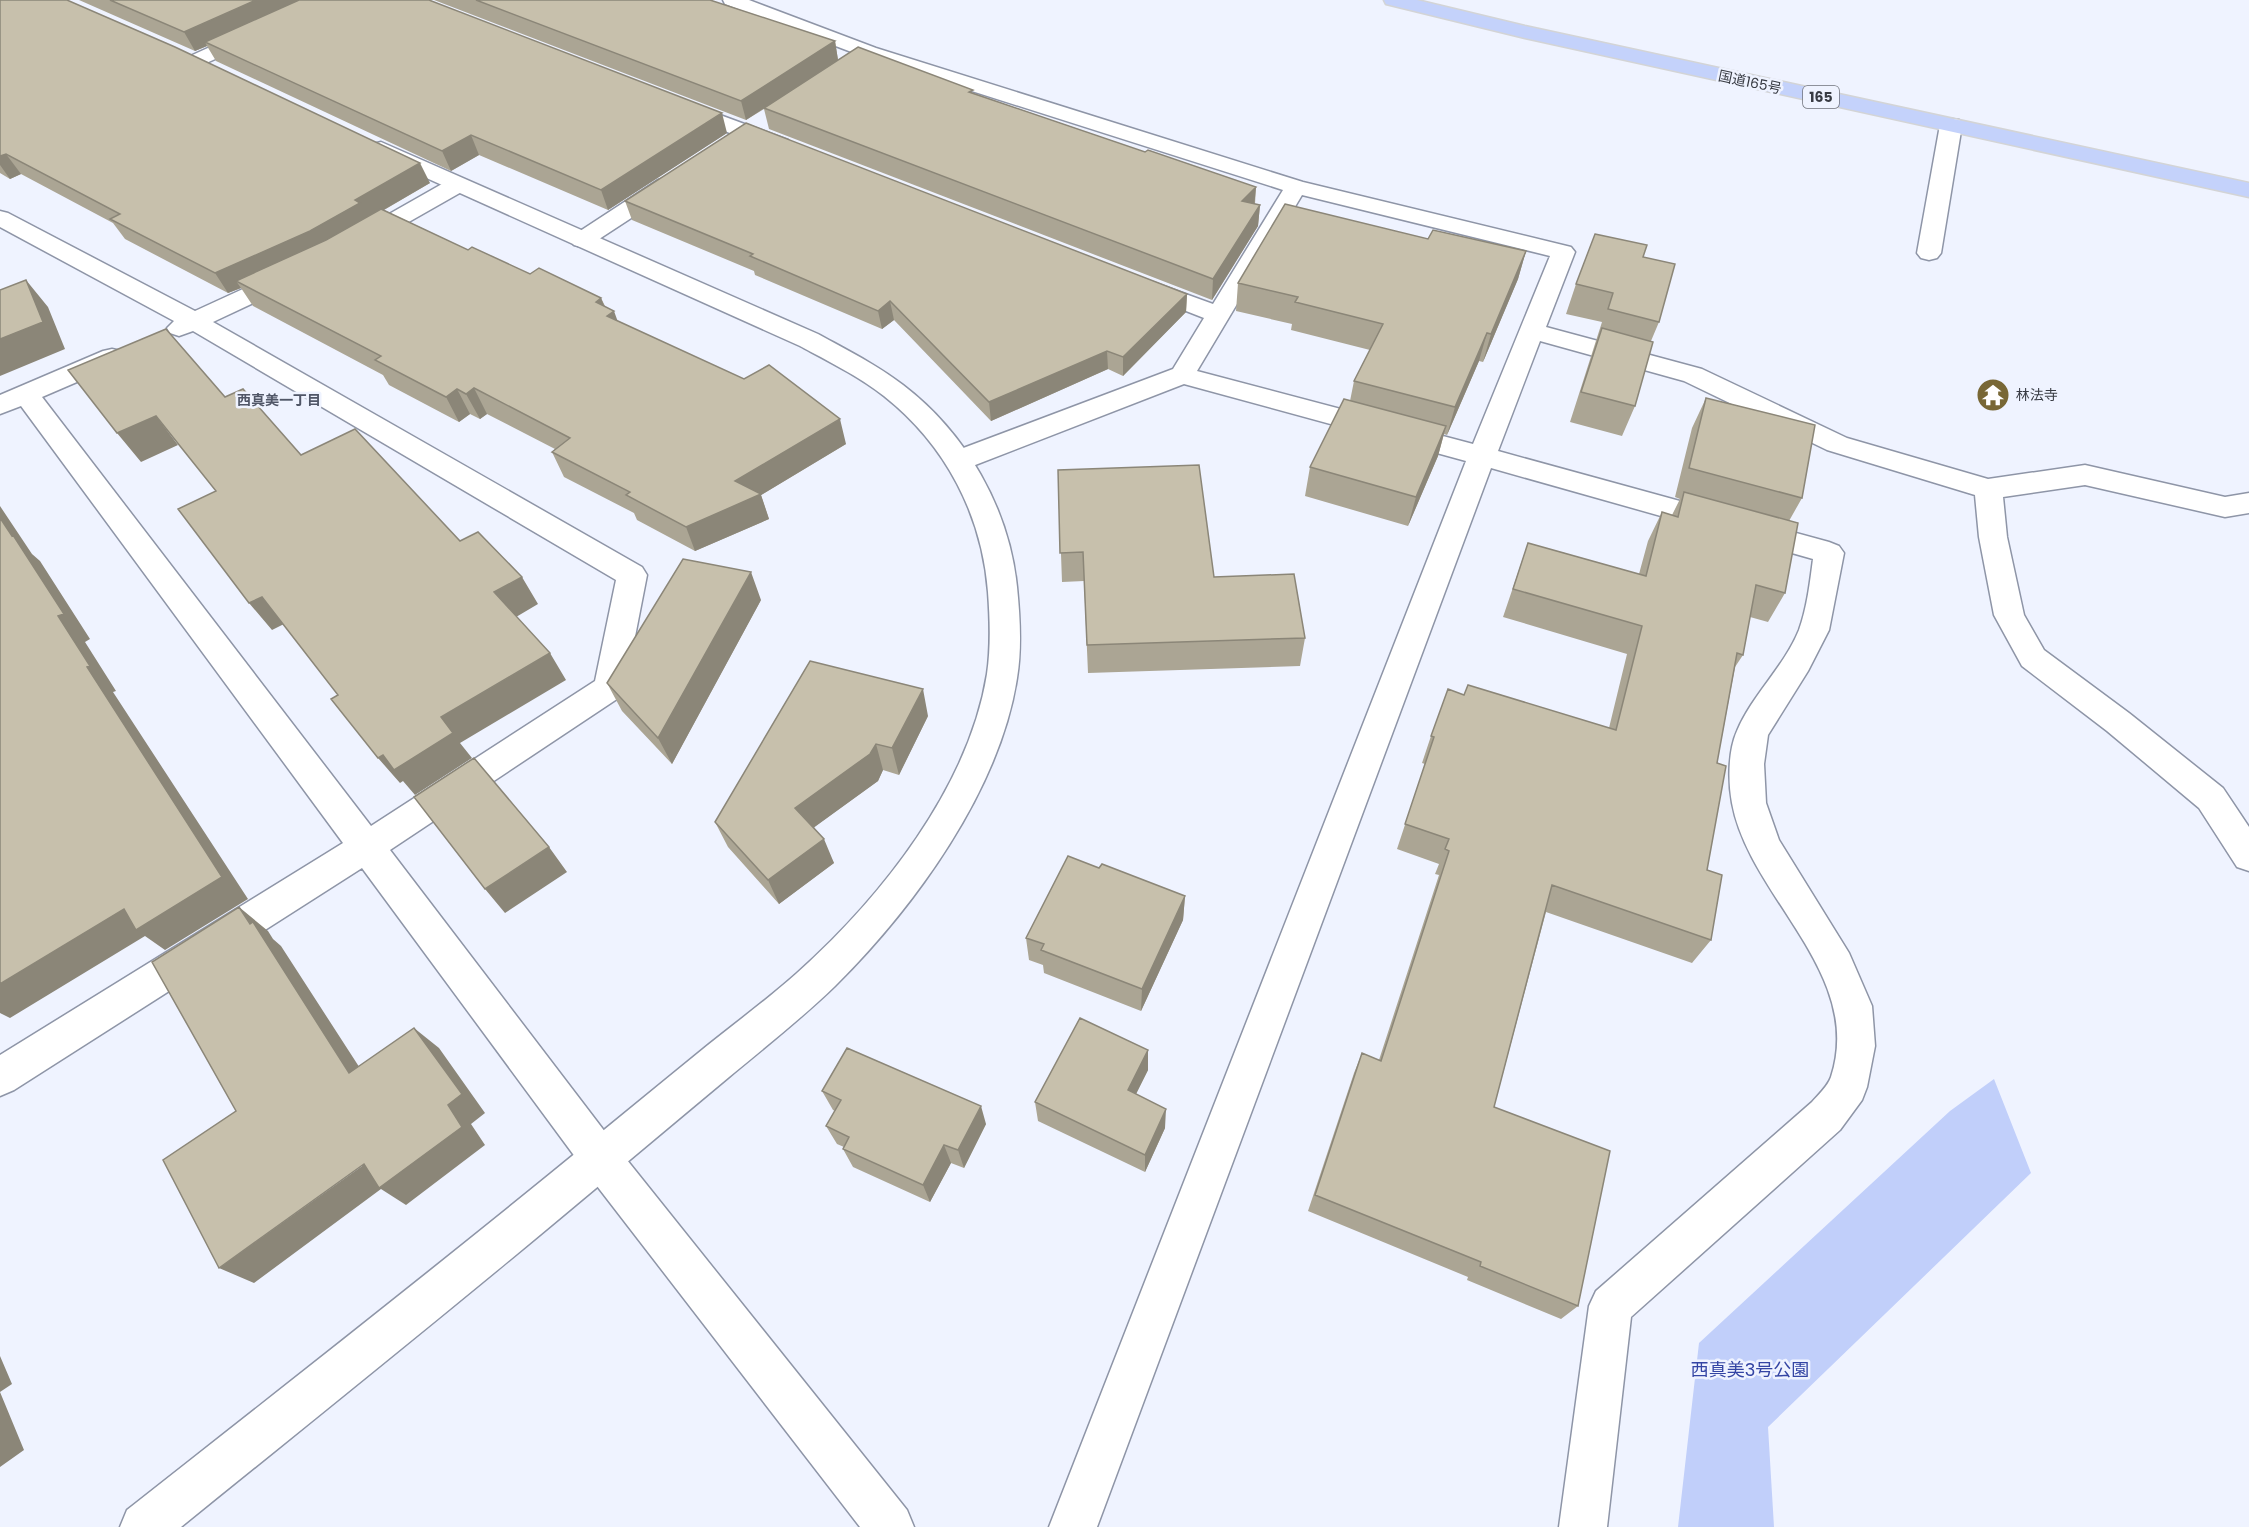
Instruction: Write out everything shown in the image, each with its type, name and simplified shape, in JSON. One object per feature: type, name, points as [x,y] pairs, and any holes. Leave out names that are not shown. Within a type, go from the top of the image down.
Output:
[{"type":"highway","name":"国道165号","points":[[1393,0],[1525,32],[2249,190]]},
{"type":"street","points":[[195,62],[330,0]]},
{"type":"street","points":[[732,0],[860,58],[1296,187],[1563,252],[1482,456],[1072,1527]]},
{"type":"street","points":[[164,47],[227,76]]},
{"type":"street","points":[[660,98],[802,153]]},
{"type":"street","points":[[727,145],[765,120]]},
{"type":"street","points":[[1929,253],[1950,126]]},
{"type":"street","points":[[144,1527],[601,1159],[823,973],[886,905],[932,842],[965,785],[1000,686],[1005,634],[1004,586],[999,549],[980,499],[960,460],[930,425],[897,393],[856,366],[809,340],[457,185],[352,136]]},
{"type":"street","points":[[582,240],[679,176]]},
{"type":"street","points":[[340,252],[457,185]]},
{"type":"street","points":[[1182,375],[1296,187]]},
{"type":"street","points":[[0,218],[194,321],[632,575],[609,688],[365,848],[0,1077]]},
{"type":"street","points":[[310,267],[194,321],[13,399],[365,848],[601,1159],[890,1527]]},
{"type":"street","points":[[1121,277],[1218,314]]},
{"type":"street","points":[[1532,330],[1693,375],[1837,444],[1988,489],[2085,475],[2225,507],[2249,503]]},
{"type":"street","points":[[960,460],[1182,375],[1829,553],[1814,630],[1797,662],[1752,733],[1747,764],[1749,803],[1764,845],[1836,964],[1852,1006],[1856,1046],[1848,1087],[1826,1116],[1611,1306],[1583,1527]]},
{"type":"street","points":[[1988,489],[1992,537],[2009,615],[2033,658],[2118,722],[2211,798],[2249,856]]},
{"type":"green space","name":"西真美3号公園","points":[[1994,1079],[2031,1173],[1768,1427],[1774,1527],[1678,1527],[1699,1343],[1950,1111]]},
{"type":"building","points":[[0,0],[67,0],[175,47],[420,163],[355,200],[360,203],[310,231],[215,273],[110,219],[120,214],[6,154],[0,156]]},
{"type":"building","points":[[110,0],[256,0],[184,32]]},
{"type":"building","points":[[299,0],[429,0],[722,113],[601,190],[471,135],[442,151],[205,42]]},
{"type":"building","points":[[476,0],[710,0],[835,41],[741,101]]},
{"type":"building","points":[[858,47],[973,90],[969,92],[1256,187],[1242,201],[1260,205],[1213,279],[764,108]]},
{"type":"building","points":[[746,123],[1187,294],[1123,357],[1107,351],[989,402],[890,301],[878,311],[750,256],[753,254],[625,201]]},
{"type":"building","points":[[1285,204],[1428,239],[1433,230],[1526,251],[1491,334],[1487,333],[1455,407],[1354,381],[1383,324],[1295,302],[1298,297],[1238,283]]},
{"type":"building","points":[[381,209],[468,250],[472,247],[530,274],[539,268],[601,298],[596,302],[614,311],[607,316],[744,379],[769,365],[840,419],[735,481],[761,494],[686,527],[626,495],[630,492],[552,452],[570,438],[474,388],[466,394],[457,389],[446,397],[375,360],[381,356],[236,281],[326,240]]},
{"type":"building","points":[[1595,234],[1647,245],[1643,257],[1675,264],[1659,322],[1608,309],[1613,293],[1576,284]]},
{"type":"building","points":[[26,280],[43,322],[0,339],[0,290]]},
{"type":"building","points":[[1602,328],[1653,342],[1635,406],[1581,392]]},
{"type":"building","points":[[166,329],[225,397],[243,389],[301,455],[355,429],[460,541],[478,532],[522,577],[494,592],[550,653],[441,717],[453,733],[394,770],[383,755],[378,758],[331,699],[338,695],[262,597],[249,603],[178,509],[216,491],[156,416],[117,433],[68,370]]},
{"type":"building","points":[[1706,398],[1815,425],[1802,498],[1689,468]]},
{"type":"building","points":[[1344,399],[1446,426],[1416,497],[1310,467]]},
{"type":"building","points":[[1199,465],[1214,577],[1294,574],[1305,638],[1087,645],[1083,552],[1060,553],[1058,470]]},
{"type":"building","points":[[1684,492],[1798,523],[1785,593],[1756,585],[1743,655],[1737,653],[1717,763],[1726,766],[1707,870],[1722,875],[1711,940],[1552,885],[1494,1107],[1610,1151],[1578,1306],[1480,1266],[1481,1262],[1315,1195],[1362,1053],[1381,1061],[1449,851],[1445,849],[1449,839],[1405,824],[1434,737],[1431,736],[1448,689],[1464,695],[1468,685],[1616,730],[1642,626],[1513,589],[1528,543],[1646,576],[1662,512],[1678,517]]},
{"type":"building","points":[[0,518],[64,614],[58,616],[90,666],[87,667],[222,877],[136,930],[124,909],[0,984]]},
{"type":"building","points":[[683,559],[751,572],[658,738],[607,683]]},
{"type":"building","points":[[810,661],[923,689],[892,748],[876,744],[870,754],[795,808],[824,839],[768,880],[715,822]]},
{"type":"building","points":[[474,758],[549,847],[485,889],[414,797]]},
{"type":"building","points":[[1068,856],[1099,868],[1102,864],[1185,896],[1142,989],[1041,950],[1044,944],[1026,938]]},
{"type":"building","points":[[239,907],[250,924],[253,922],[349,1073],[414,1028],[462,1094],[448,1105],[462,1127],[379,1188],[364,1164],[219,1268],[163,1160],[236,1111],[152,962]]},
{"type":"building","points":[[1080,1018],[1148,1050],[1128,1090],[1166,1109],[1145,1155],[1035,1102]]},
{"type":"building","points":[[847,1048],[981,1106],[958,1150],[944,1145],[923,1185],[843,1149],[849,1137],[826,1126],[841,1100],[822,1091]]},
{"type":"place","name":"林法寺","points":[[1993,395]]},
{"type":"district","name":"西真美一丁目","points":[[279,400]]}]
